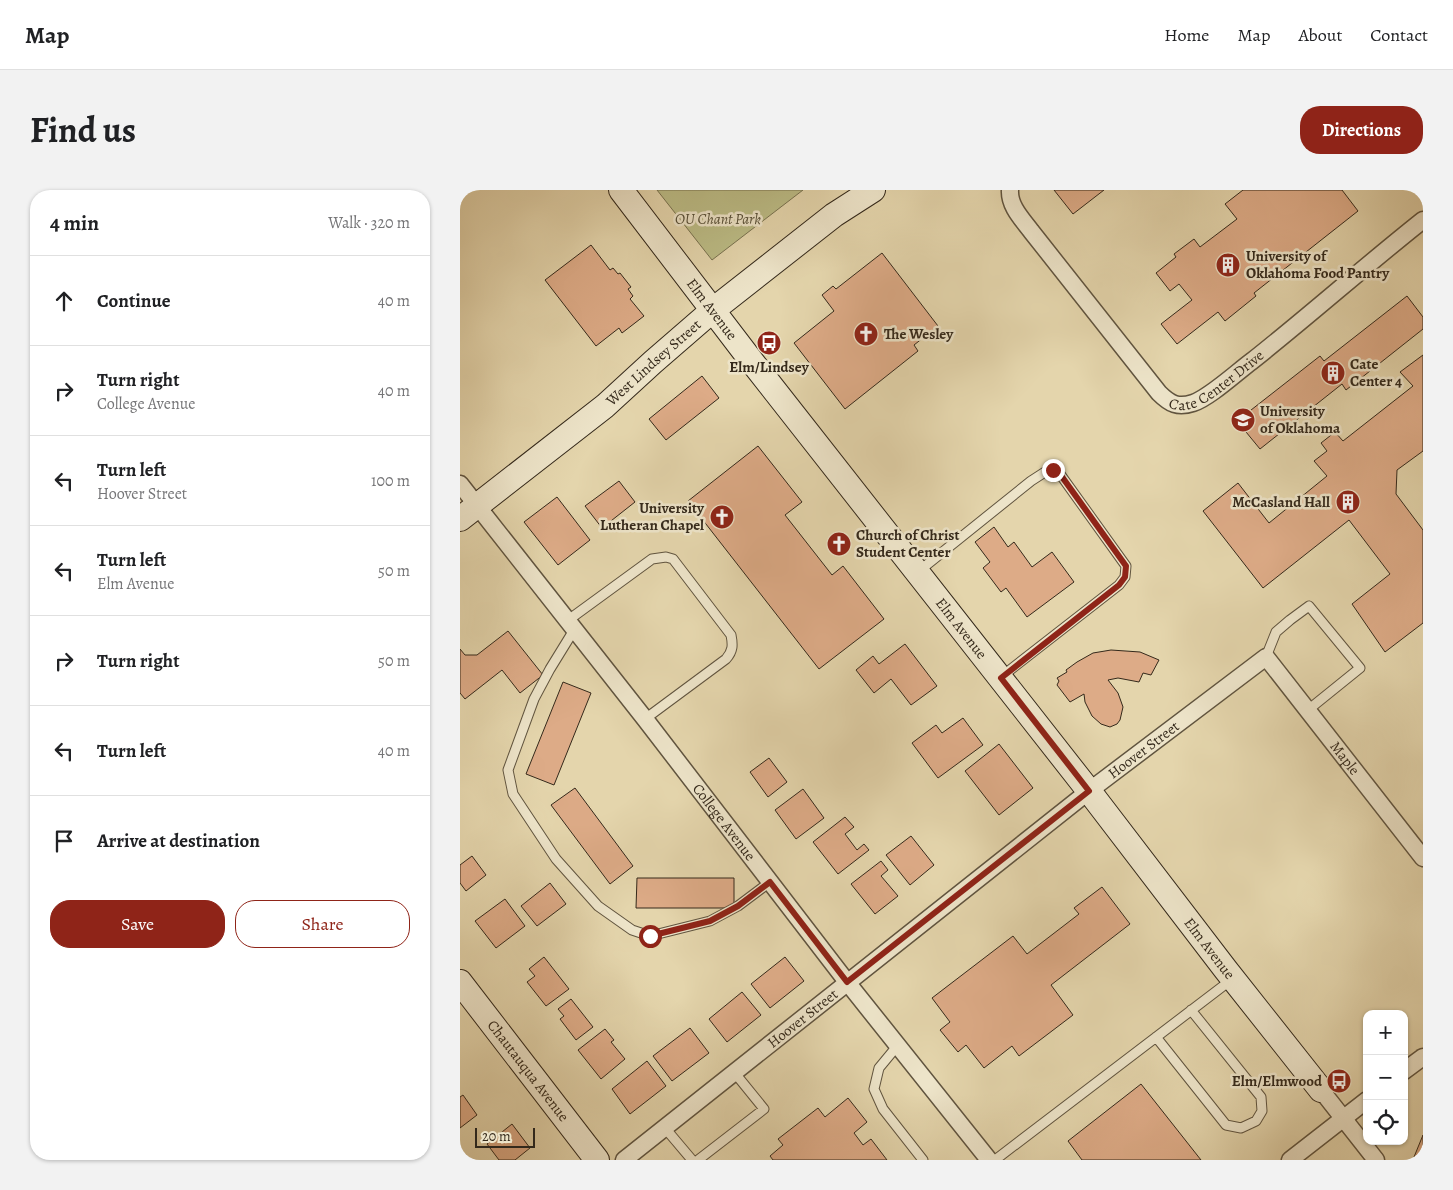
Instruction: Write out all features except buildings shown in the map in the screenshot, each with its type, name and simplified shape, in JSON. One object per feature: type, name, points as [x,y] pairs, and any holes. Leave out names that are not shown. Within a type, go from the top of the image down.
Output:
[{"type":"street","name":"Elm Avenue","points":[[621,190],[1376,1160]]},
{"type":"street","name":"West Lindsey Street","points":[[468,512],[605,406],[713,310],[834,215],[873,190]]},
{"type":"street","name":"Cate Center Drive","points":[[1010,190],[1012,202],[1031,232],[1159,393],[1168,402],[1184,405],[1196,402],[1216,389],[1304,320],[1423,220]]},
{"type":"street","name":"College Avenue","points":[[460,484],[468,512],[571,626],[645,719],[847,982],[989,1160]]},
{"type":"street","name":"Maple","points":[[1266,657],[1423,858]]},
{"type":"street","name":"Hoover Street","points":[[624,1160],[1089,791],[1266,657]]},
{"type":"street","name":"Chautauqua Avenue","points":[[460,982],[597,1160]]},
{"type":"street","points":[[1408,1068],[1423,1057]]},
{"type":"street","points":[[1290,1160],[1363,1103]]},
{"type":"lane","points":[[918,572],[1031,481],[1048,470],[1053,470],[1060,474],[1126,566],[1125,577],[1119,585],[1001,678]]},
{"type":"lane","points":[[645,719],[726,659],[731,653],[733,644],[731,635],[673,559],[666,556],[652,559],[571,626],[534,699],[508,770],[513,794],[556,859],[598,906],[632,930],[650,936],[710,921],[738,906],[770,882]]},
{"type":"lane","points":[[1266,657],[1276,632],[1309,606],[1360,668],[1308,710]]},
{"type":"lane","points":[[995,1160],[1233,978]]},
{"type":"lane","points":[[1156,1037],[1226,1125],[1241,1128],[1256,1121],[1262,1111],[1261,1097],[1191,1010]]},
{"type":"lane","points":[[898,1045],[879,1068],[874,1089],[883,1109],[923,1160]]},
{"type":"lane","points":[[698,1160],[764,1109],[734,1072]]},
{"type":"lane","points":[[665,1128],[692,1160]]},
{"type":"green space","name":"OU Chant Park","points":[[657,190],[803,190],[712,260]]},
{"type":"place","name":"University of Oklahoma Food Pantry","points":[[1228,265]]},
{"type":"place","name":"The Wesley","points":[[866,334]]},
{"type":"place","name":"Elm/Lindsey","points":[[769,343]]},
{"type":"place","name":"Cate Center 4","points":[[1333,373]]},
{"type":"place","name":"University of Oklahoma","points":[[1243,420]]},
{"type":"place","name":"McCasland Hall","points":[[1348,502]]},
{"type":"place","name":"University Lutheran Chapel","points":[[722,517]]},
{"type":"place","name":"Church of Christ Student Center","points":[[839,544]]},
{"type":"place","name":"Elm/Elmwood","points":[[1339,1081]]},
{"type":"route","points":[[650,936],[710,921],[738,906],[770,882],[847,982],[1089,791],[1001,678],[1119,585],[1125,577],[1126,566],[1060,474],[1053,470]]}]
